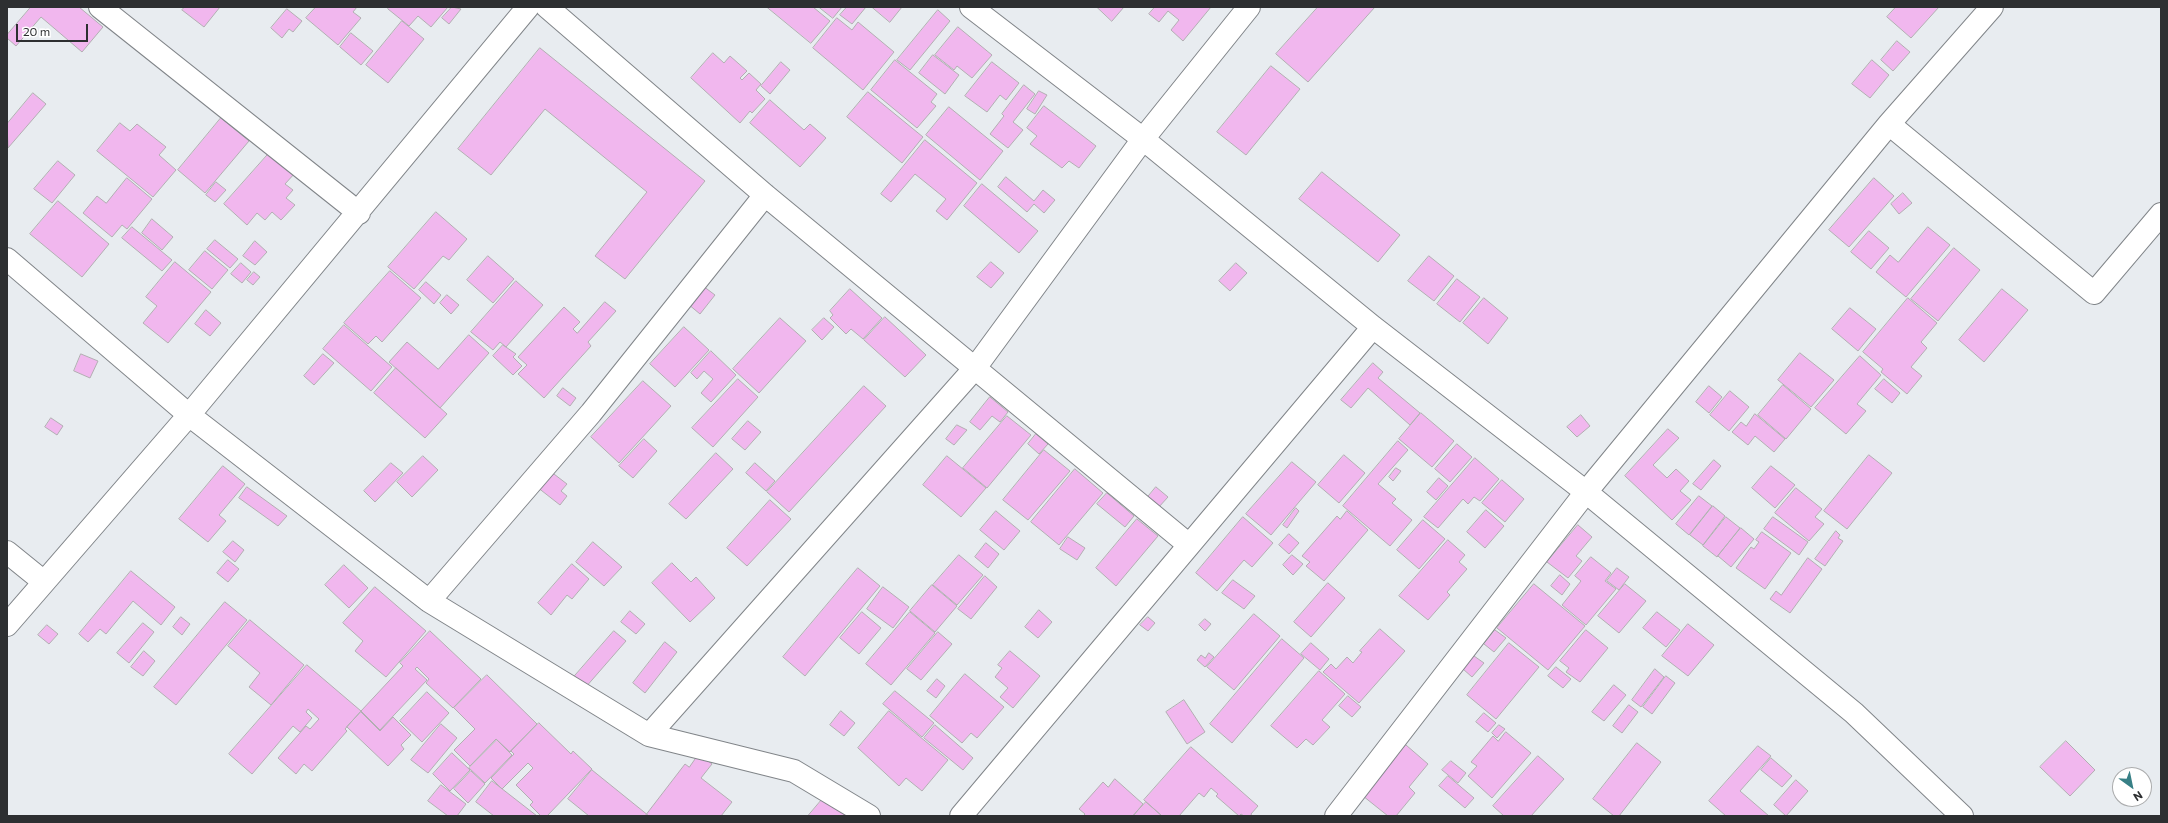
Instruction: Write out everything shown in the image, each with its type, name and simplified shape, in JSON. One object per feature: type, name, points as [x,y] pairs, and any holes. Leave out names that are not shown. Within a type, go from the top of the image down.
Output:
[{"type":"street","points":[[100,7],[359,214]]},
{"type":"street","points":[[7,625],[189,415],[359,214],[528,7]]},
{"type":"street","points":[[547,7],[765,195],[1189,544]]},
{"type":"street","points":[[971,7],[1142,140],[1373,327],[1586,492],[1854,713],[1962,816]]},
{"type":"street","points":[[650,734],[975,368],[1142,140],[1249,7]]},
{"type":"street","points":[[1336,816],[1586,492],[1889,124],[1992,7]]},
{"type":"street","points":[[1889,124],[2094,293],[2161,214]]},
{"type":"street","points":[[429,601],[591,413],[765,195]]},
{"type":"street","points":[[7,259],[189,415],[429,601],[650,734],[794,771],[869,816]]},
{"type":"street","points":[[961,816],[1373,327]]},
{"type":"street","points":[[7,552],[44,582]]},
{"type":"building","points":[[31,7],[79,7],[103,27],[82,52],[41,17],[16,46],[7,38],[7,35]]},
{"type":"building","points":[[185,7],[220,7],[204,27],[182,10]]},
{"type":"building","points":[[316,7],[357,7],[353,12],[361,18],[338,45],[306,18]]},
{"type":"building","points":[[389,7],[448,7],[431,27],[418,16],[409,26],[388,9]]},
{"type":"building","points":[[452,7],[461,9],[449,24],[442,18]]},
{"type":"building","points":[[767,7],[813,7],[830,21],[811,43]]},
{"type":"building","points":[[819,7],[842,7],[833,18]]},
{"type":"building","points":[[847,7],[866,7],[852,24],[840,15]]},
{"type":"building","points":[[872,7],[902,7],[890,22]]},
{"type":"building","points":[[1097,7],[1124,7],[1112,21]]},
{"type":"building","points":[[1155,7],[1211,7],[1183,41],[1171,30],[1179,20],[1168,11],[1159,22],[1149,14]]},
{"type":"building","points":[[1318,7],[1375,7],[1308,82],[1276,54]]},
{"type":"building","points":[[1896,7],[1939,7],[1911,38],[1887,17]]},
{"type":"building","points":[[287,9],[302,21],[293,32],[289,29],[282,38],[271,28]]},
{"type":"building","points":[[938,10],[950,21],[910,70],[897,60]]},
{"type":"building","points":[[837,18],[852,30],[858,22],[894,52],[863,90],[813,48]]},
{"type":"building","points":[[402,21],[424,39],[388,83],[366,65]]},
{"type":"building","points":[[958,27],[992,55],[972,78],[957,66],[954,70],[935,55]]},
{"type":"building","points":[[351,33],[373,51],[361,65],[340,47]]},
{"type":"building","points":[[1897,41],[1910,52],[1893,71],[1881,60]]},
{"type":"building","points":[[540,48],[705,181],[625,279],[595,256],[647,192],[545,109],[491,175],[458,149]]},
{"type":"building","points":[[713,53],[724,63],[730,56],[747,71],[740,78],[742,80],[749,73],[761,84],[756,90],[765,99],[752,113],[750,111],[740,123],[691,78]]},
{"type":"building","points":[[933,55],[959,75],[945,94],[919,73]]},
{"type":"building","points":[[895,60],[937,94],[931,102],[936,106],[917,128],[871,90]]},
{"type":"building","points":[[1872,60],[1889,75],[1870,98],[1852,84]]},
{"type":"building","points":[[781,62],[790,70],[770,94],[761,86]]},
{"type":"building","points":[[992,62],[1019,83],[1006,100],[1000,95],[987,112],[965,96]]},
{"type":"building","points":[[1271,66],[1300,89],[1246,155],[1217,132]]},
{"type":"building","points":[[1024,85],[1035,94],[1013,122],[1023,130],[1008,148],[990,134],[1004,116],[1002,114]]},
{"type":"building","points":[[1039,91],[1047,95],[1035,114],[1027,109]]},
{"type":"building","points":[[868,92],[923,137],[902,163],[847,117]]},
{"type":"building","points":[[33,93],[46,104],[8,148],[7,124]]},
{"type":"building","points":[[770,100],[804,130],[810,124],[826,138],[800,167],[750,123]]},
{"type":"building","points":[[1044,106],[1096,146],[1079,168],[1069,161],[1062,168],[1030,144],[1037,136],[1027,128]]},
{"type":"building","points":[[949,107],[1003,151],[980,180],[926,135]]},
{"type":"building","points":[[221,118],[249,141],[205,193],[178,170]]},
{"type":"building","points":[[120,123],[130,131],[137,124],[166,147],[159,155],[176,170],[153,197],[97,151]]},
{"type":"building","points":[[925,140],[977,183],[947,220],[936,211],[946,199],[915,174],[891,202],[881,194]]},
{"type":"building","points":[[271,151],[295,173],[285,184],[293,190],[286,198],[295,205],[281,220],[272,212],[265,220],[257,213],[247,225],[224,204]]},
{"type":"building","points":[[58,161],[75,175],[52,203],[34,189]]},
{"type":"building","points":[[1322,172],[1400,235],[1378,262],[1299,199]]},
{"type":"building","points":[[1006,177],[1034,201],[1043,190],[1055,200],[1044,213],[1034,204],[1027,212],[998,187]]},
{"type":"building","points":[[127,178],[152,199],[127,229],[122,225],[112,237],[83,213],[97,196],[106,203]]},
{"type":"building","points":[[1874,178],[1894,196],[1849,247],[1829,230]]},
{"type":"building","points":[[216,182],[226,190],[215,202],[206,195]]},
{"type":"building","points":[[982,184],[1038,231],[1019,253],[964,206]]},
{"type":"building","points":[[1903,193],[1912,203],[1899,214],[1891,204]]},
{"type":"building","points":[[58,201],[109,244],[82,277],[30,234]]},
{"type":"building","points":[[436,212],[467,239],[449,260],[443,256],[414,289],[388,267]]},
{"type":"building","points":[[152,219],[173,237],[162,250],[142,233]]},
{"type":"building","points":[[132,227],[172,260],[162,271],[122,238]]},
{"type":"building","points":[[1928,227],[1950,245],[1906,297],[1876,272],[1890,255],[1898,262]]},
{"type":"building","points":[[1869,231],[1889,248],[1871,269],[1851,252]]},
{"type":"building","points":[[215,240],[238,259],[230,268],[207,249]]},
{"type":"building","points":[[255,241],[267,252],[255,265],[243,256]]},
{"type":"building","points":[[1954,248],[1980,270],[1938,321],[1911,299]]},
{"type":"building","points":[[205,251],[228,270],[212,289],[189,270]]},
{"type":"building","points":[[488,256],[514,279],[493,303],[467,280]]},
{"type":"building","points":[[1429,256],[1454,276],[1434,301],[1408,281]]},
{"type":"building","points":[[175,262],[211,292],[168,343],[143,323],[157,306],[146,297]]},
{"type":"building","points":[[991,262],[1004,273],[991,288],[977,277]]},
{"type":"building","points":[[241,263],[251,272],[242,283],[231,274]]},
{"type":"building","points":[[1236,263],[1247,273],[1230,291],[1219,281]]},
{"type":"building","points":[[390,271],[421,298],[382,342],[376,336],[368,344],[344,323]]},
{"type":"building","points":[[254,272],[260,277],[253,285],[247,280]]},
{"type":"building","points":[[1457,279],[1480,297],[1460,322],[1437,304]]},
{"type":"building","points":[[516,281],[543,305],[506,347],[500,342],[493,350],[471,332]]},
{"type":"building","points":[[426,282],[441,295],[434,304],[419,290]]},
{"type":"building","points":[[703,286],[715,295],[700,314],[688,304]]},
{"type":"building","points":[[850,289],[882,318],[863,339],[851,329],[846,334],[830,318],[833,315],[830,311]]},
{"type":"building","points":[[2002,289],[2028,310],[1984,362],[1959,340]]},
{"type":"building","points":[[447,295],[459,305],[451,314],[440,303]]},
{"type":"building","points":[[1484,298],[1508,318],[1488,344],[1463,323]]},
{"type":"building","points":[[1908,298],[1937,323],[1921,342],[1927,348],[1911,367],[1922,376],[1907,394],[1881,372],[1883,369],[1863,352]]},
{"type":"building","points":[[605,302],[616,311],[588,342],[591,346],[544,398],[518,374],[527,365],[518,357],[564,307],[580,322],[573,329],[577,333]]},
{"type":"building","points":[[1850,308],[1876,329],[1858,351],[1832,329]]},
{"type":"building","points":[[206,310],[221,323],[210,336],[195,324]]},
{"type":"building","points":[[885,317],[926,355],[905,377],[864,340]]},
{"type":"building","points":[[780,318],[806,341],[759,393],[733,369]]},
{"type":"building","points":[[824,318],[834,327],[822,340],[812,330]]},
{"type":"building","points":[[344,325],[392,367],[371,391],[323,349]]},
{"type":"building","points":[[684,327],[709,350],[675,387],[650,364]]},
{"type":"building","points":[[469,335],[489,353],[440,408],[389,362],[407,342],[438,369]]},
{"type":"building","points":[[503,345],[516,354],[513,357],[522,366],[513,375],[493,356]]},
{"type":"building","points":[[711,351],[736,375],[711,402],[701,393],[713,379],[704,371],[697,379],[691,373]]},
{"type":"building","points":[[1800,353],[1834,380],[1811,407],[1778,380]]},
{"type":"building","points":[[81,354],[98,361],[90,378],[74,371]]},
{"type":"building","points":[[323,354],[334,363],[314,385],[304,376]]},
{"type":"building","points":[[1860,356],[1881,375],[1857,404],[1866,411],[1846,434],[1815,408]]},
{"type":"building","points":[[1373,363],[1383,372],[1378,378],[1420,413],[1410,425],[1368,388],[1351,408],[1341,400]]},
{"type":"building","points":[[396,368],[447,414],[425,438],[374,393]]},
{"type":"building","points":[[738,379],[758,397],[713,447],[692,428]]},
{"type":"building","points":[[1884,379],[1900,393],[1892,403],[1875,389]]},
{"type":"building","points":[[643,381],[671,406],[619,463],[591,437]]},
{"type":"building","points":[[1783,385],[1811,409],[1786,439],[1758,415]]},
{"type":"building","points":[[864,386],[886,406],[789,512],[767,492]]},
{"type":"building","points":[[1709,386],[1722,397],[1709,413],[1696,402]]},
{"type":"building","points":[[563,388],[576,398],[570,406],[557,396]]},
{"type":"building","points":[[1730,391],[1749,407],[1729,431],[1710,415]]},
{"type":"building","points":[[990,397],[1008,412],[1000,422],[992,416],[980,430],[970,422]]},
{"type":"building","points":[[1421,413],[1454,441],[1432,467],[1399,439]]},
{"type":"building","points":[[1755,414],[1785,439],[1774,452],[1755,436],[1748,445],[1732,432],[1741,422],[1746,426]]},
{"type":"building","points":[[1581,415],[1590,426],[1577,437],[1567,427]]},
{"type":"building","points":[[1007,416],[1031,435],[987,488],[963,468]]},
{"type":"building","points":[[51,418],[63,426],[57,435],[45,427]]},
{"type":"building","points":[[748,421],[761,432],[745,450],[732,439]]},
{"type":"building","points":[[957,425],[967,430],[954,445],[946,439]]},
{"type":"building","points":[[1668,429],[1679,438],[1653,465],[1667,478],[1676,469],[1689,481],[1680,491],[1691,500],[1672,520],[1625,476]]},
{"type":"building","points":[[1036,434],[1048,444],[1039,454],[1028,444]]},
{"type":"building","points":[[644,439],[657,451],[633,478],[619,466]]},
{"type":"building","points":[[1398,441],[1408,450],[1378,484],[1396,499],[1392,503],[1412,520],[1390,546],[1343,506]]},
{"type":"building","points":[[1457,444],[1472,457],[1450,482],[1435,469]]},
{"type":"building","points":[[1044,450],[1070,471],[1028,520],[1003,500]]},
{"type":"building","points":[[716,453],[733,469],[686,519],[669,504]]},
{"type":"building","points":[[1344,455],[1365,473],[1339,503],[1318,485]]},
{"type":"building","points":[[1869,455],[1892,473],[1847,529],[1824,511]]},
{"type":"building","points":[[423,456],[438,470],[412,497],[397,482]]},
{"type":"building","points":[[947,456],[986,488],[961,517],[923,485]]},
{"type":"building","points":[[1475,458],[1499,479],[1480,501],[1474,497],[1468,504],[1463,499],[1438,528],[1424,517]]},
{"type":"building","points":[[1714,460],[1721,466],[1701,490],[1693,484]]},
{"type":"building","points":[[1292,462],[1316,482],[1271,535],[1246,514]]},
{"type":"building","points":[[391,463],[403,473],[375,502],[364,491]]},
{"type":"building","points":[[755,463],[775,481],[766,491],[746,473]]},
{"type":"building","points":[[223,466],[245,484],[219,515],[226,521],[208,542],[179,519]]},
{"type":"building","points":[[1771,466],[1795,485],[1775,508],[1752,488]]},
{"type":"building","points":[[1396,468],[1401,471],[1393,481],[1389,477]]},
{"type":"building","points":[[1075,469],[1103,493],[1059,545],[1031,522]]},
{"type":"building","points":[[550,471],[567,484],[561,491],[567,496],[560,505],[537,487]]},
{"type":"building","points":[[1439,478],[1448,486],[1436,500],[1427,492]]},
{"type":"building","points":[[1502,480],[1524,499],[1505,522],[1482,503]]},
{"type":"building","points":[[247,487],[287,516],[278,526],[239,498]]},
{"type":"building","points":[[1156,487],[1168,497],[1158,508],[1147,498]]},
{"type":"building","points":[[1796,488],[1822,509],[1815,517],[1824,524],[1809,541],[1775,513]]},
{"type":"building","points":[[1107,493],[1134,516],[1125,527],[1097,504]]},
{"type":"building","points":[[1699,496],[1712,506],[1689,535],[1676,524]]},
{"type":"building","points":[[770,500],[791,519],[747,566],[727,548]]},
{"type":"building","points":[[1713,506],[1725,516],[1703,545],[1690,535]]},
{"type":"building","points":[[1296,508],[1299,511],[1287,528],[1283,525]]},
{"type":"building","points":[[1486,510],[1504,526],[1485,548],[1467,532]]},
{"type":"building","points":[[996,511],[1020,531],[1004,550],[980,530]]},
{"type":"building","points":[[1347,511],[1368,530],[1324,581],[1306,566],[1310,562],[1302,556],[1337,516],[1340,519]]},
{"type":"building","points":[[1243,517],[1273,543],[1252,567],[1244,560],[1217,591],[1196,573]]},
{"type":"building","points":[[1726,517],[1740,528],[1717,557],[1703,546]]},
{"type":"building","points":[[1773,517],[1808,542],[1799,555],[1764,529]]},
{"type":"building","points":[[1137,519],[1158,536],[1116,586],[1096,568]]},
{"type":"building","points":[[1423,520],[1445,539],[1419,569],[1397,550]]},
{"type":"building","points":[[1578,525],[1592,537],[1576,556],[1582,561],[1568,578],[1547,562]]},
{"type":"building","points":[[1741,528],[1754,539],[1731,567],[1718,556]]},
{"type":"building","points":[[1836,531],[1840,535],[1838,538],[1843,541],[1825,566],[1815,559]]},
{"type":"building","points":[[1762,532],[1791,553],[1765,589],[1736,568],[1751,547],[1754,549],[1759,542],[1756,540]]},
{"type":"building","points":[[1289,534],[1299,543],[1289,554],[1279,545]]},
{"type":"building","points":[[1068,537],[1085,548],[1077,560],[1060,549]]},
{"type":"building","points":[[1448,540],[1465,555],[1459,562],[1467,569],[1447,592],[1450,595],[1428,620],[1399,596]]},
{"type":"building","points":[[233,541],[244,550],[235,562],[223,552]]},
{"type":"building","points":[[593,542],[622,567],[604,586],[576,562]]},
{"type":"building","points":[[986,543],[999,554],[988,568],[975,557]]},
{"type":"building","points":[[959,555],[983,575],[957,605],[933,585]]},
{"type":"building","points":[[1292,555],[1303,564],[1293,575],[1283,565]]},
{"type":"building","points":[[1591,557],[1611,573],[1605,581],[1616,589],[1586,625],[1562,605],[1581,581],[1575,576]]},
{"type":"building","points":[[1808,558],[1822,569],[1790,613],[1770,599],[1776,591],[1781,595]]},
{"type":"building","points":[[228,560],[239,569],[228,582],[217,573]]},
{"type":"building","points":[[672,563],[691,582],[696,577],[715,598],[690,622],[652,583]]},
{"type":"building","points":[[572,564],[589,579],[572,599],[567,595],[551,615],[538,603]]},
{"type":"building","points":[[344,565],[368,588],[349,608],[325,585]]},
{"type":"building","points":[[858,568],[880,586],[805,676],[783,657]]},
{"type":"building","points":[[1617,568],[1629,577],[1619,590],[1607,581]]},
{"type":"building","points":[[131,571],[175,607],[161,625],[133,601],[106,634],[100,629],[88,642],[79,634]]},
{"type":"building","points":[[1560,575],[1570,584],[1562,595],[1551,586]]},
{"type":"building","points":[[985,576],[997,587],[971,619],[958,609]]},
{"type":"building","points":[[1233,580],[1255,596],[1244,609],[1222,593]]},
{"type":"building","points":[[1328,583],[1345,598],[1311,637],[1294,622]]},
{"type":"building","points":[[1534,584],[1585,626],[1548,670],[1497,628]]},
{"type":"building","points":[[1625,584],[1646,601],[1619,633],[1598,616]]},
{"type":"building","points":[[932,585],[957,606],[935,632],[910,611]]},
{"type":"building","points":[[375,587],[426,631],[386,677],[355,651],[363,641],[343,623]]},
{"type":"building","points":[[883,587],[909,607],[893,628],[867,609]]},
{"type":"building","points":[[225,602],[247,620],[176,705],[154,687]]},
{"type":"building","points":[[1039,610],[1052,622],[1038,638],[1025,627]]},
{"type":"building","points":[[630,611],[645,624],[636,634],[621,622]]},
{"type":"building","points":[[862,612],[881,628],[859,654],[840,638]]},
{"type":"building","points":[[910,612],[935,633],[891,685],[866,664]]},
{"type":"building","points":[[1657,612],[1680,630],[1666,647],[1643,628]]},
{"type":"building","points":[[1254,614],[1280,636],[1234,690],[1207,667]]},
{"type":"building","points":[[181,617],[190,624],[182,635],[173,627]]},
{"type":"building","points":[[1148,617],[1155,623],[1148,631],[1140,625]]},
{"type":"building","points":[[1205,619],[1211,624],[1205,631],[1199,625]]},
{"type":"building","points":[[250,620],[304,665],[271,705],[249,687],[260,673],[228,646]]},
{"type":"building","points":[[143,623],[154,632],[129,663],[117,653]]},
{"type":"building","points":[[1688,624],[1714,645],[1688,676],[1662,656]]},
{"type":"building","points":[[47,625],[58,634],[49,644],[38,635]]},
{"type":"building","points":[[1380,629],[1405,651],[1359,703],[1323,672],[1331,664],[1336,669],[1347,657],[1353,663],[1362,652],[1360,651]]},
{"type":"building","points":[[1495,630],[1506,638],[1494,652],[1484,644]]},
{"type":"building","points":[[1586,630],[1608,648],[1580,682],[1566,672],[1569,668],[1560,661]]},
{"type":"building","points":[[430,631],[481,679],[453,708],[426,683],[429,679],[417,667],[415,669],[427,680],[380,730],[361,711],[403,666],[400,663]]},
{"type":"building","points":[[614,631],[626,641],[585,688],[573,678]]},
{"type":"building","points":[[938,632],[952,644],[921,680],[907,669]]},
{"type":"building","points":[[1282,639],[1304,658],[1232,743],[1210,724]]},
{"type":"building","points":[[665,642],[677,652],[645,693],[633,683]]},
{"type":"building","points":[[1311,643],[1329,659],[1320,670],[1301,654]]},
{"type":"building","points":[[1509,643],[1539,667],[1496,719],[1467,695]]},
{"type":"building","points":[[144,651],[155,661],[143,676],[131,667]]},
{"type":"building","points":[[1010,651],[1040,676],[1013,708],[1000,697],[1008,688],[995,677],[1002,668],[998,665]]},
{"type":"building","points":[[1209,653],[1214,657],[1205,667],[1197,660],[1201,655],[1205,658]]},
{"type":"building","points":[[1474,656],[1484,663],[1472,677],[1463,669]]},
{"type":"building","points":[[307,665],[361,711],[345,729],[347,731],[312,771],[304,764],[296,774],[278,758],[306,726],[310,729],[319,719],[308,709],[306,712],[312,718],[300,732],[293,726],[252,774],[229,754]]},
{"type":"building","points":[[1556,667],[1571,679],[1563,688],[1548,676]]},
{"type":"building","points":[[1655,669],[1664,677],[1641,707],[1632,700]]},
{"type":"building","points":[[1319,671],[1345,694],[1322,720],[1330,727],[1313,745],[1306,739],[1297,748],[1271,726]]},
{"type":"building","points":[[965,674],[1004,707],[977,738],[971,733],[962,743],[930,716]]},
{"type":"building","points":[[487,675],[537,724],[510,752],[496,739],[470,766],[454,750],[475,729],[454,708]]},
{"type":"building","points":[[1666,676],[1675,683],[1652,714],[1643,707]]},
{"type":"building","points":[[937,679],[945,686],[936,698],[927,691]]},
{"type":"building","points":[[1614,685],[1626,695],[1604,721],[1592,712]]},
{"type":"building","points":[[895,691],[934,723],[922,737],[883,704]]},
{"type":"building","points":[[427,692],[449,713],[422,742],[400,721]]},
{"type":"building","points":[[1348,696],[1361,707],[1352,717],[1339,706]]},
{"type":"building","points":[[1184,700],[1205,732],[1187,744],[1166,712]]},
{"type":"building","points":[[1629,705],[1638,712],[1622,733],[1613,726]]},
{"type":"building","points":[[841,711],[855,723],[844,736],[830,725]]},
{"type":"building","points":[[889,711],[948,760],[922,791],[906,778],[899,786],[858,748]]},
{"type":"building","points":[[361,712],[380,731],[393,717],[411,735],[401,745],[404,749],[388,766],[347,727]]},
{"type":"building","points":[[1484,713],[1496,723],[1488,732],[1476,722]]},
{"type":"building","points":[[539,723],[571,754],[573,751],[592,769],[547,816],[541,816],[530,805],[533,802],[516,785],[533,768],[528,763],[502,789],[491,778],[514,754],[511,751]]},
{"type":"building","points":[[441,724],[457,738],[428,773],[411,760]]},
{"type":"building","points":[[935,725],[973,758],[963,770],[924,738]]},
{"type":"building","points":[[1499,725],[1505,729],[1497,738],[1492,733]]},
{"type":"building","points":[[1506,732],[1531,753],[1492,798],[1468,776],[1477,766],[1471,762],[1493,736],[1498,741]]},
{"type":"building","points":[[497,740],[512,755],[485,783],[469,768]]},
{"type":"building","points":[[2066,741],[2095,770],[2070,796],[2040,767]]},
{"type":"building","points":[[1637,743],[1661,762],[1619,816],[1614,816],[1593,799]]},
{"type":"building","points":[[1406,745],[1428,764],[1409,787],[1415,793],[1396,816],[1388,816],[1363,796]]},
{"type":"building","points":[[1758,746],[1771,756],[1740,791],[1769,816],[1726,816],[1709,801]]},
{"type":"building","points":[[1191,747],[1258,806],[1251,814],[1252,816],[1244,816],[1241,814],[1239,816],[1216,796],[1218,794],[1211,788],[1204,797],[1199,793],[1179,816],[1162,816],[1144,800]]},
{"type":"building","points":[[452,753],[470,770],[450,791],[433,774]]},
{"type":"building","points":[[699,754],[712,764],[701,778],[732,802],[721,816],[645,816],[685,764],[689,767]]},
{"type":"building","points":[[1538,756],[1564,779],[1531,816],[1504,816],[1493,806]]},
{"type":"building","points":[[1771,758],[1792,776],[1782,787],[1761,770]]},
{"type":"building","points":[[1451,761],[1466,773],[1458,783],[1442,770]]},
{"type":"building","points":[[592,770],[649,816],[589,816],[568,799]]},
{"type":"building","points":[[471,771],[485,784],[468,803],[454,789]]},
{"type":"building","points":[[1448,776],[1474,798],[1465,808],[1439,786]]},
{"type":"building","points":[[1115,779],[1143,804],[1133,816],[1083,816],[1085,814],[1079,809],[1103,782],[1108,787]]},
{"type":"building","points":[[1796,780],[1808,791],[1786,816],[1774,805]]},
{"type":"building","points":[[492,781],[537,816],[494,816],[476,802]]},
{"type":"building","points":[[441,785],[466,804],[457,816],[448,816],[428,801]]},
{"type":"building","points":[[825,796],[848,816],[808,816]]},
{"type":"building","points":[[1146,802],[1162,816],[1133,816]]}]
